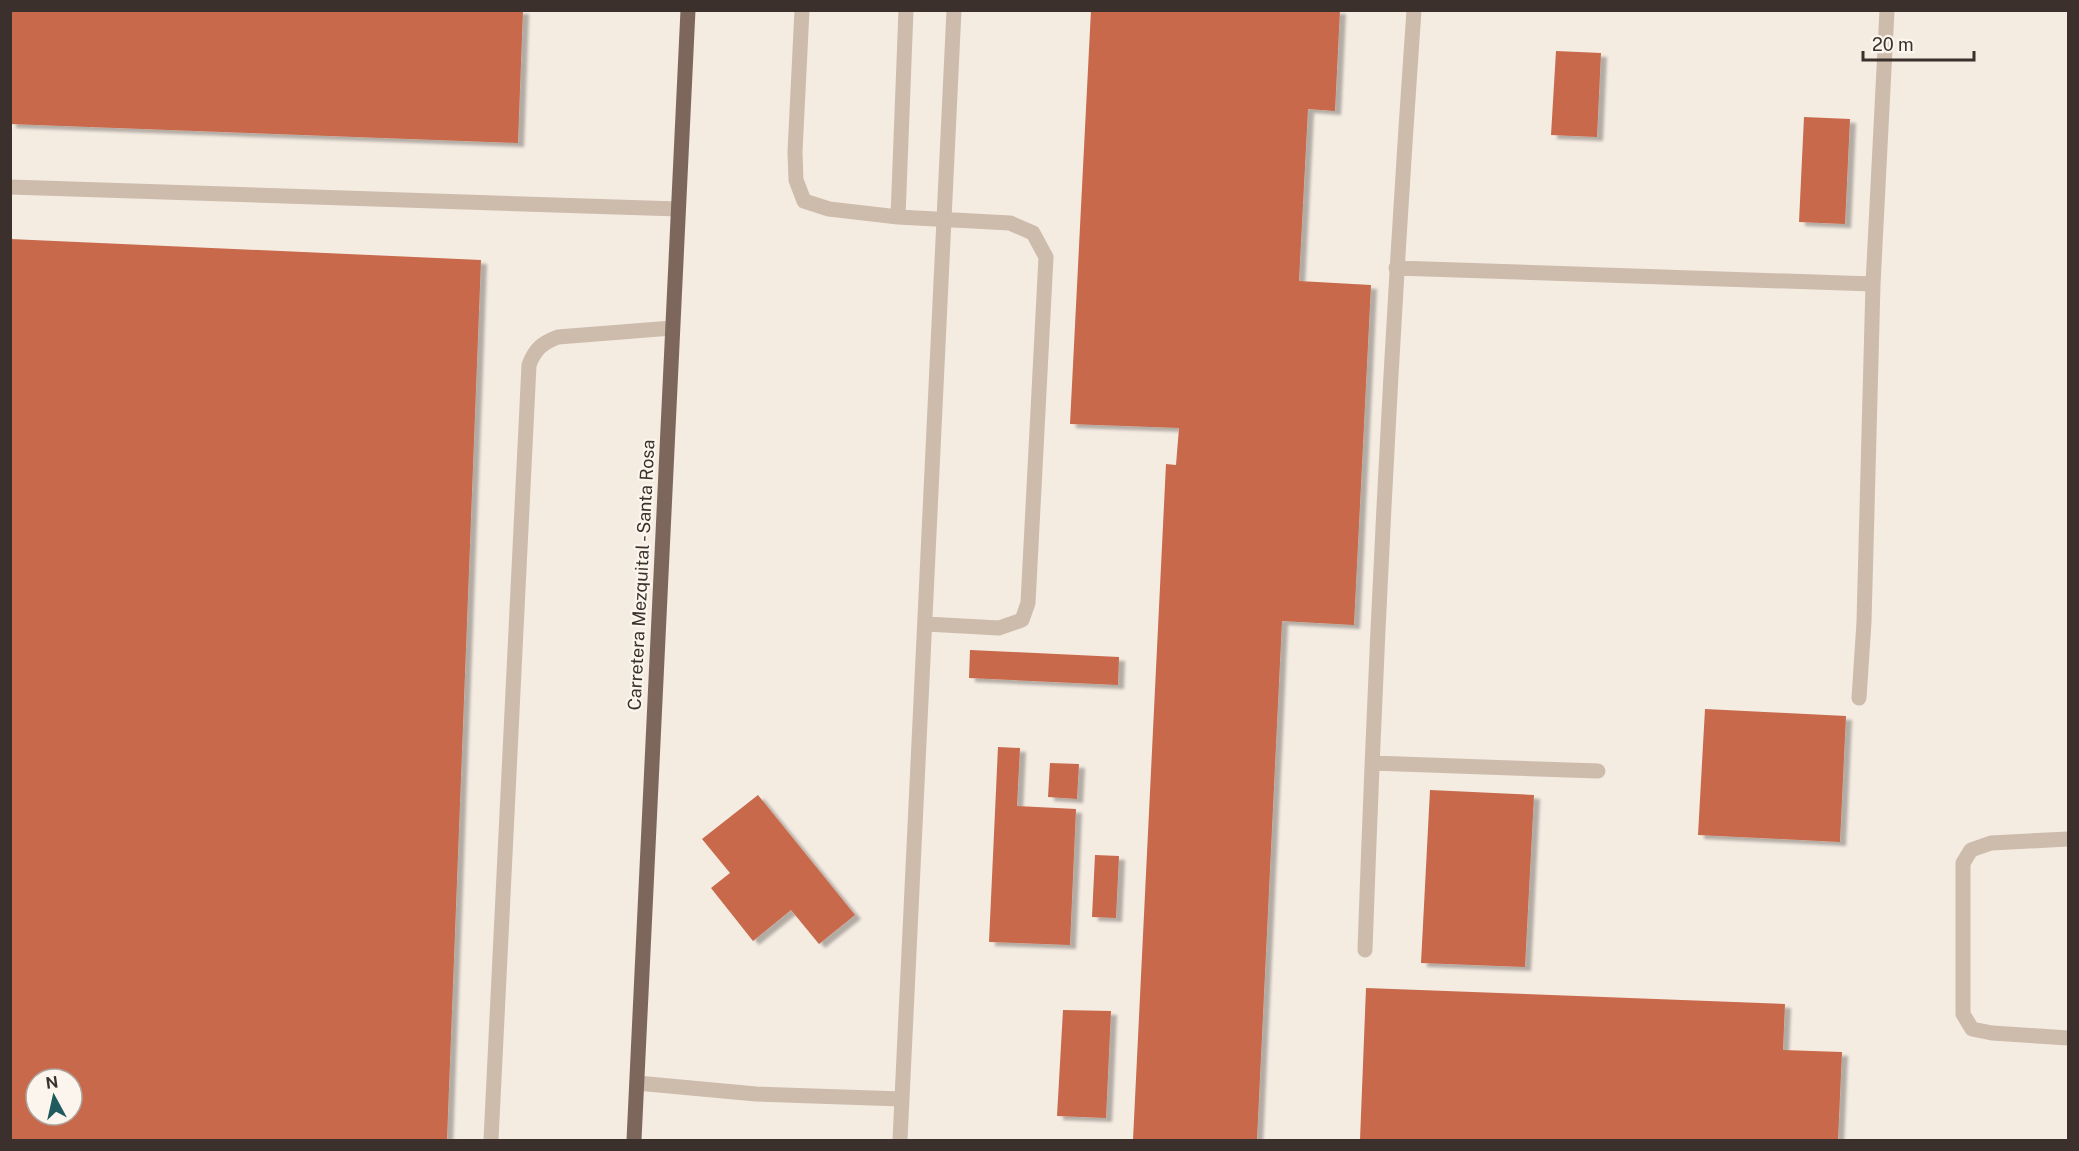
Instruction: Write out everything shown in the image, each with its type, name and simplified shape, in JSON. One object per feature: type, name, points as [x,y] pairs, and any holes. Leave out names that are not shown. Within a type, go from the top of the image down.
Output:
[{"type":"main road","name":"Carretera Mezquital - Santa Rosa","points":[[634,1140],[688,10]]},
{"type":"lane","points":[[802,10],[795,152],[796,180],[804,201],[829,209],[898,217],[1010,223],[1034,233],[1046,257],[1028,603],[1022,620],[999,628],[926,624]]},
{"type":"lane","points":[[898,217],[906,10]]},
{"type":"lane","points":[[900,1140],[954,10]]},
{"type":"lane","points":[[1365,950],[1396,268],[1414,10]]},
{"type":"lane","points":[[1859,698],[1864,622],[1873,284],[1887,10]]},
{"type":"lane","points":[[10,187],[678,208]]},
{"type":"lane","points":[[1396,268],[1873,284]]},
{"type":"lane","points":[[491,1140],[529,365],[534,352],[544,342],[558,337],[672,328]]},
{"type":"lane","points":[[1372,763],[1598,771]]},
{"type":"lane","points":[[2068,839],[1991,843],[1971,850],[1963,863],[1963,1014],[1972,1029],[1992,1033],[2068,1038]]},
{"type":"lane","points":[[637,1083],[756,1094],[902,1099]]},
{"type":"building","points":[[10,10],[523,10],[518,143],[10,124]]},
{"type":"building","points":[[1091,10],[1340,10],[1335,111],[1308,109],[1299,281],[1371,285],[1354,625],[1282,621],[1257,1140],[1133,1140],[1166,464],[1176,465],[1179,428],[1070,424]]},
{"type":"building","points":[[1556,51],[1601,53],[1597,137],[1551,135]]},
{"type":"building","points":[[1804,117],[1850,119],[1845,224],[1799,222]]},
{"type":"building","points":[[10,239],[481,260],[447,1140],[10,1140]]},
{"type":"building","points":[[970,650],[1119,657],[1118,685],[969,678]]},
{"type":"building","points":[[1705,709],[1846,716],[1840,842],[1698,835]]},
{"type":"building","points":[[998,747],[1020,748],[1017,806],[1076,809],[1070,945],[989,942]]},
{"type":"building","points":[[1050,763],[1079,764],[1077,799],[1048,797]]},
{"type":"building","points":[[1430,790],[1534,795],[1525,967],[1421,963]]},
{"type":"building","points":[[758,795],[855,915],[819,944],[791,910],[753,941],[711,888],[730,873],[702,839]]},
{"type":"building","points":[[1095,855],[1119,856],[1116,918],[1092,917]]},
{"type":"building","points":[[1366,988],[1785,1004],[1783,1050],[1842,1052],[1838,1140],[1360,1140]]},
{"type":"building","points":[[1063,1010],[1111,1011],[1106,1118],[1057,1116]]}]
